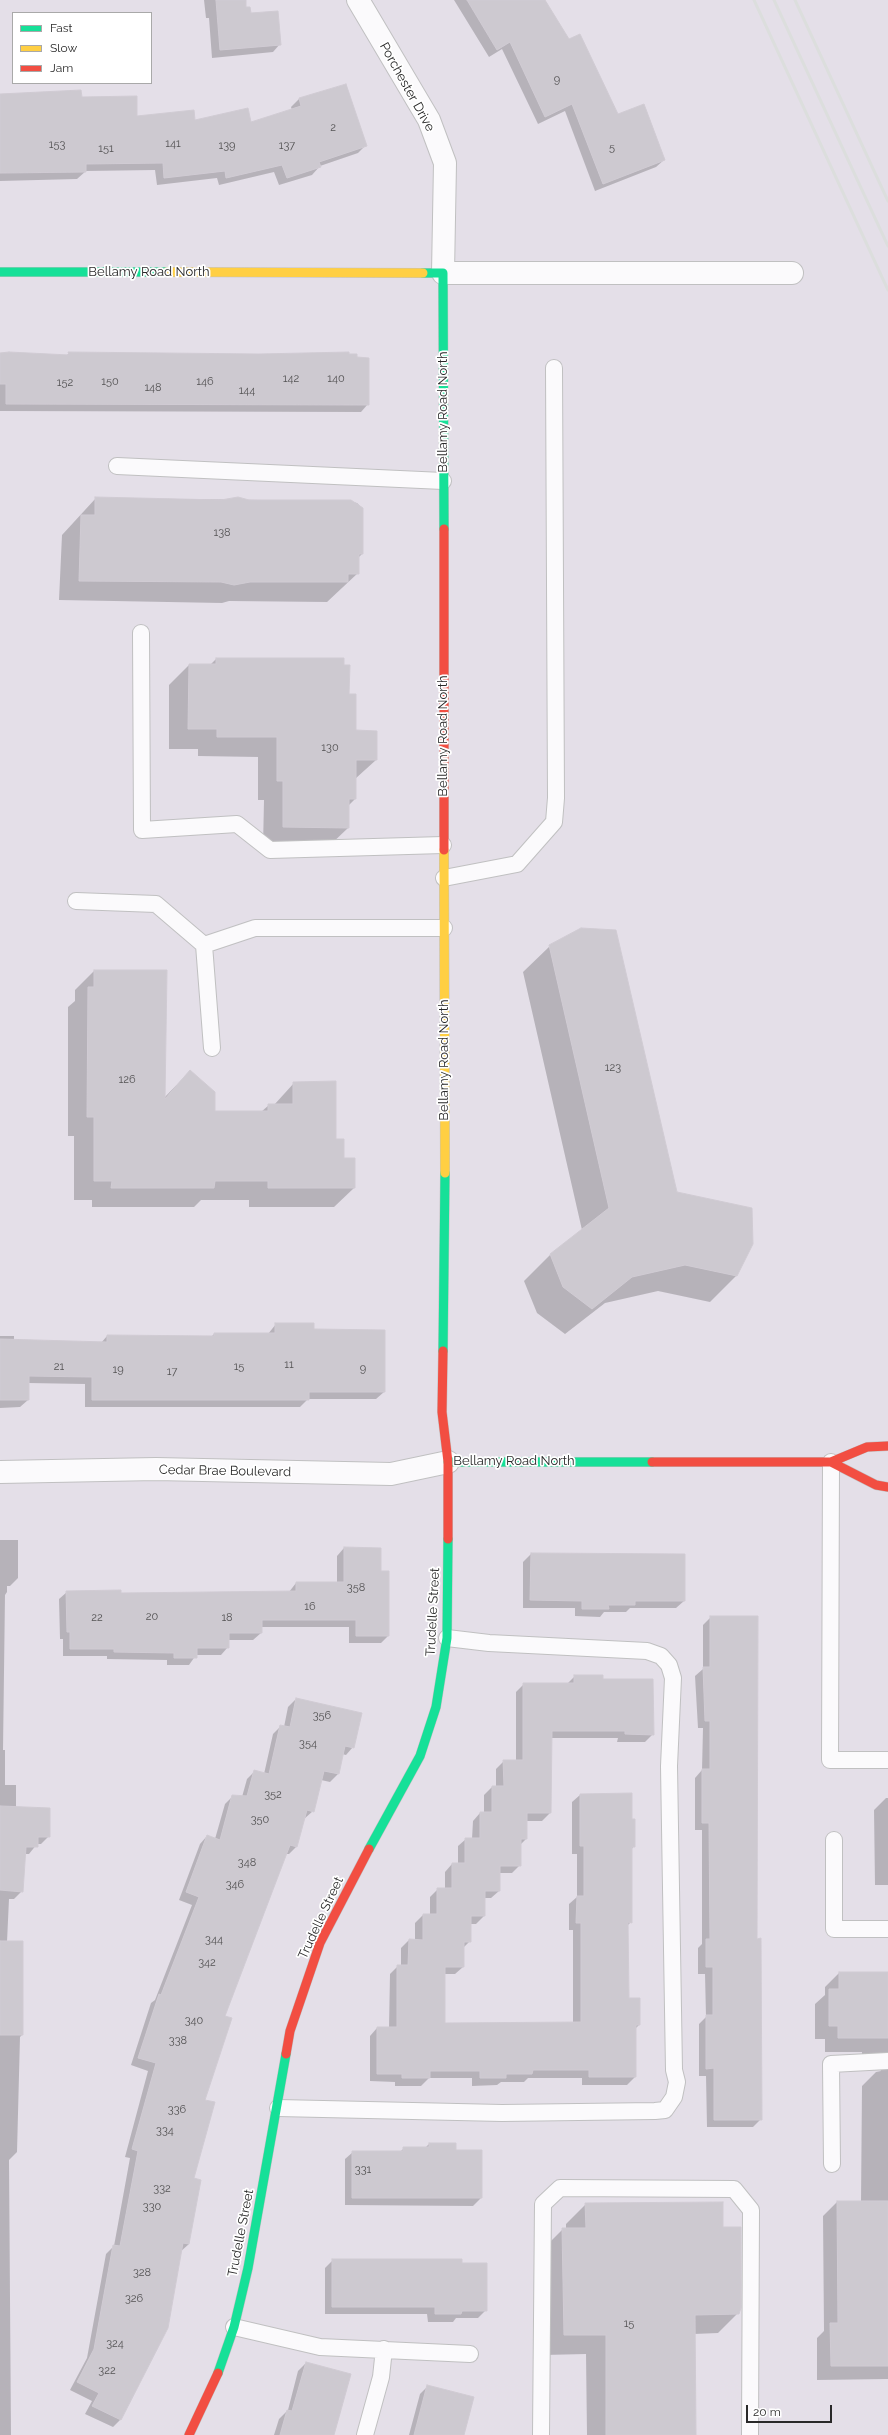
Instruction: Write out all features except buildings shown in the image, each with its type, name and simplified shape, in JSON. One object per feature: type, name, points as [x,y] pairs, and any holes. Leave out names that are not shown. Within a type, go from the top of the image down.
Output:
[{"type":"street","name":"Porchester Drive","points":[[358,0],[429,120],[445,163],[442,274]]},
{"type":"street","name":"Bellamy Road North","points":[[0,272],[442,274],[792,273]]},
{"type":"street","name":"Bellamy Road North","points":[[442,274],[445,1229],[442,1412],[448,1462],[832,1462],[867,1447],[888,1446]]},
{"type":"street","name":"Cedar Brae Boulevard","points":[[0,1472],[156,1470],[391,1474],[448,1462]]},
{"type":"street","name":"Trudelle Street","points":[[189,2435],[218,2375],[234,2327],[248,2268],[278,2108],[290,2030],[320,1943],[420,1756],[436,1707],[447,1638],[448,1462]]},
{"type":"street","name":"Bellamy Road North","points":[[832,1462],[876,1485],[888,1487]]},
{"type":"lane","points":[[444,878],[517,864],[554,822],[556,798],[554,368]]},
{"type":"lane","points":[[117,466],[443,482]]},
{"type":"lane","points":[[141,633],[142,830],[237,824],[270,850],[443,845]]},
{"type":"lane","points":[[76,901],[156,904],[204,945],[212,1048]]},
{"type":"lane","points":[[204,945],[255,928],[444,928]]},
{"type":"lane","points":[[832,1462],[830,1760],[888,1760]]},
{"type":"lane","points":[[278,2108],[502,2113],[655,2111],[665,2110],[674,2097],[677,2082],[674,2070],[669,1766],[673,1678],[669,1664],[661,1656],[647,1651],[489,1642],[447,1638]]},
{"type":"lane","points":[[834,1840],[834,1929],[888,1929]]},
{"type":"lane","points":[[832,2164],[831,2064],[888,2061]]},
{"type":"lane","points":[[541,2435],[543,2204],[560,2188],[734,2189],[752,2210],[750,2435]]},
{"type":"lane","points":[[234,2327],[320,2347],[470,2354]]},
{"type":"lane","points":[[365,2435],[381,2377],[384,2349]]},
{"type":"railway","points":[[754,0],[888,290]]},
{"type":"railway","points":[[774,0],[888,246]]},
{"type":"railway","points":[[795,0],[888,201]]},
{"type":"traffic: fast","points":[[0,272],[167,272]]},
{"type":"traffic: fast","points":[[423,273],[443,273],[444,529]]},
{"type":"traffic: fast","points":[[443,1351],[445,1173]]},
{"type":"traffic: fast","points":[[448,1462],[652,1462]]},
{"type":"traffic: fast","points":[[369,1849],[420,1756],[436,1707],[447,1638],[448,1539]]},
{"type":"traffic: fast","points":[[218,2373],[234,2327],[248,2268],[286,2054]]},
{"type":"traffic: slow","points":[[167,272],[423,273]]},
{"type":"traffic: slow","points":[[444,850],[445,1173]]},
{"type":"traffic: jam","points":[[444,529],[444,850]]},
{"type":"traffic: jam","points":[[443,1351],[442,1412],[448,1462],[448,1539]]},
{"type":"traffic: jam","points":[[652,1462],[831,1462],[867,1447],[888,1446]]},
{"type":"traffic: jam","points":[[831,1462],[876,1485],[888,1487]]},
{"type":"traffic: jam","points":[[286,2054],[290,2031],[320,1943],[369,1849]]},
{"type":"traffic: jam","points":[[189,2435],[218,2373]]}]
